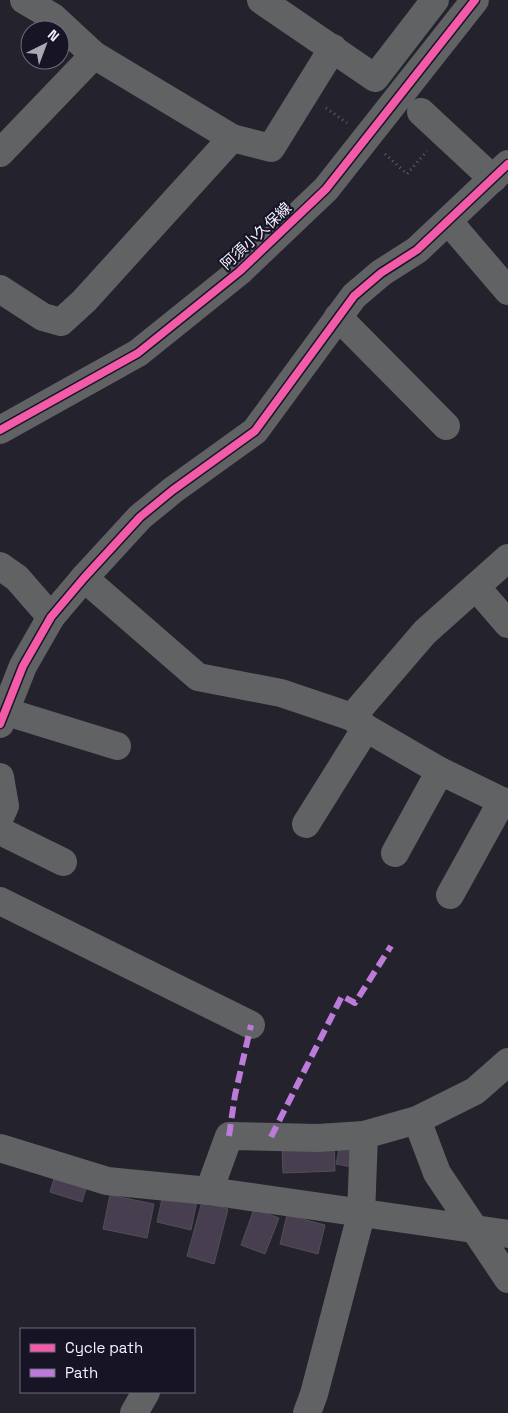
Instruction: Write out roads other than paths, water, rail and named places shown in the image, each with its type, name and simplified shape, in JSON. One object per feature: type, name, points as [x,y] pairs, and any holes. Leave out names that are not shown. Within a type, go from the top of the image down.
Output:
[{"type":"street","points":[[24,0],[53,17],[94,55],[232,138],[271,148],[333,48]]},
{"type":"street","points":[[262,0],[375,78],[435,0]]},
{"type":"street","name":"阿須小久保線","points":[[0,430],[138,353],[240,271],[326,189],[475,0]]},
{"type":"street","points":[[0,153],[94,55]]},
{"type":"street","points":[[117,746],[2,718],[23,666],[51,617],[140,517],[173,490],[255,431],[354,296],[381,273],[417,250],[500,172],[443,132],[421,112]]},
{"type":"street","points":[[0,288],[42,317],[61,322],[84,301],[232,138]]},
{"type":"street","points":[[448,222],[508,291]]},
{"type":"street","points":[[338,317],[446,426]]},
{"type":"street","points":[[306,824],[359,723],[425,632],[508,558]]},
{"type":"street","points":[[0,566],[17,578],[51,617]]},
{"type":"street","points":[[84,578],[198,677],[281,693],[359,723],[440,771],[505,802],[450,894]]},
{"type":"street","points":[[476,586],[508,624]]},
{"type":"street","points":[[395,853],[440,771]]},
{"type":"street","points":[[0,777],[5,806],[0,817]]},
{"type":"street","points":[[0,831],[63,862]]},
{"type":"street","points":[[0,901],[251,1025]]},
{"type":"street","points":[[209,1191],[229,1136],[318,1138],[364,1135],[418,1120],[475,1090],[508,1062]]},
{"type":"street","points":[[418,1120],[437,1172],[508,1280]]},
{"type":"street","points":[[307,1413],[314,1394],[361,1215],[364,1135]]},
{"type":"street","points":[[3,1144],[108,1181],[209,1191],[361,1215],[508,1234]]},
{"type":"street","points":[[134,1413],[145,1393]]}]
